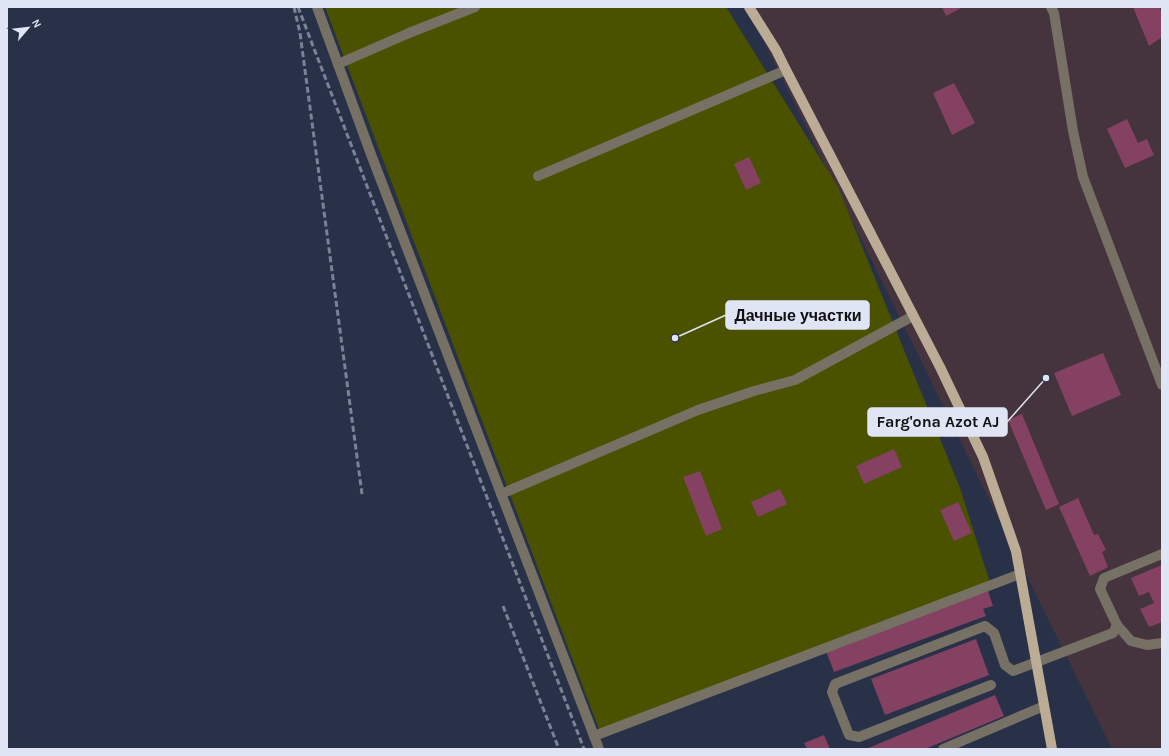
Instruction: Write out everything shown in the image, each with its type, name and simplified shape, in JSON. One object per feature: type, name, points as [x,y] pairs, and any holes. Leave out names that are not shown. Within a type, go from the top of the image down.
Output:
[{"type":"main road","points":[[749,7],[776,50],[940,367],[983,457],[1016,551],[1052,749]]},
{"type":"lane","points":[[318,7],[372,157],[599,749]]},
{"type":"lane","points":[[338,64],[409,33],[475,7]]},
{"type":"lane","points":[[1051,7],[1054,14],[1073,131],[1083,177],[1162,385]]},
{"type":"lane","points":[[538,176],[786,70]]},
{"type":"lane","points":[[502,494],[698,410],[754,391],[795,380],[913,316]]},
{"type":"lane","points":[[1162,554],[1104,578],[1100,589],[1117,625],[1131,641],[1146,645],[1162,643]]},
{"type":"lane","points":[[594,736],[1020,574]]},
{"type":"lane","points":[[991,685],[859,737],[850,735],[832,692],[835,684],[985,626],[994,633],[1005,665],[1013,671],[1113,633],[1117,625]]},
{"type":"lane","points":[[943,749],[1044,706]]},
{"type":"shaded area","points":[[747,7],[1162,7],[1162,749],[1112,749]]},
{"type":"green space","points":[[325,7],[726,7],[838,187],[960,488],[991,586],[599,729]]},
{"type":"building","points":[[942,7],[963,7],[946,16]]},
{"type":"building","points":[[1133,7],[1159,7],[1162,13],[1162,37],[1149,46]]},
{"type":"building","points":[[954,83],[975,123],[952,135],[933,93]]},
{"type":"building","points":[[1127,119],[1138,143],[1147,139],[1154,155],[1125,168],[1107,129]]},
{"type":"building","points":[[749,157],[761,183],[746,190],[734,164]]},
{"type":"building","points":[[1103,353],[1121,395],[1072,416],[1054,373]]},
{"type":"building","points":[[1022,414],[1059,504],[1046,510],[1008,420]]},
{"type":"building","points":[[894,449],[902,467],[864,484],[856,466]]},
{"type":"building","points":[[700,471],[722,529],[706,536],[683,477]]},
{"type":"building","points":[[780,489],[787,504],[758,517],[751,502]]},
{"type":"building","points":[[1078,498],[1094,535],[1098,534],[1106,550],[1102,552],[1108,567],[1090,576],[1059,507]]},
{"type":"building","points":[[958,502],[972,533],[954,541],[940,510]]},
{"type":"building","points":[[1162,565],[1162,622],[1149,627],[1140,609],[1154,603],[1149,592],[1139,596],[1131,578]]},
{"type":"building","points":[[988,591],[993,606],[983,609],[986,616],[834,672],[826,651]]},
{"type":"building","points":[[976,639],[989,675],[885,715],[871,679]]},
{"type":"building","points":[[995,695],[1004,716],[925,749],[866,749]]},
{"type":"building","points":[[824,735],[830,749],[807,749],[804,743]]},
{"type":"railway","points":[[294,7],[300,33],[362,494]]},
{"type":"railway","points":[[298,7],[584,749]]},
{"type":"railway","points":[[503,606],[559,749]]},
{"type":"place","name":"Дачные участки","points":[[675,338]]},
{"type":"place","name":"Farg'ona Azot AJ","points":[[1046,378]]}]
